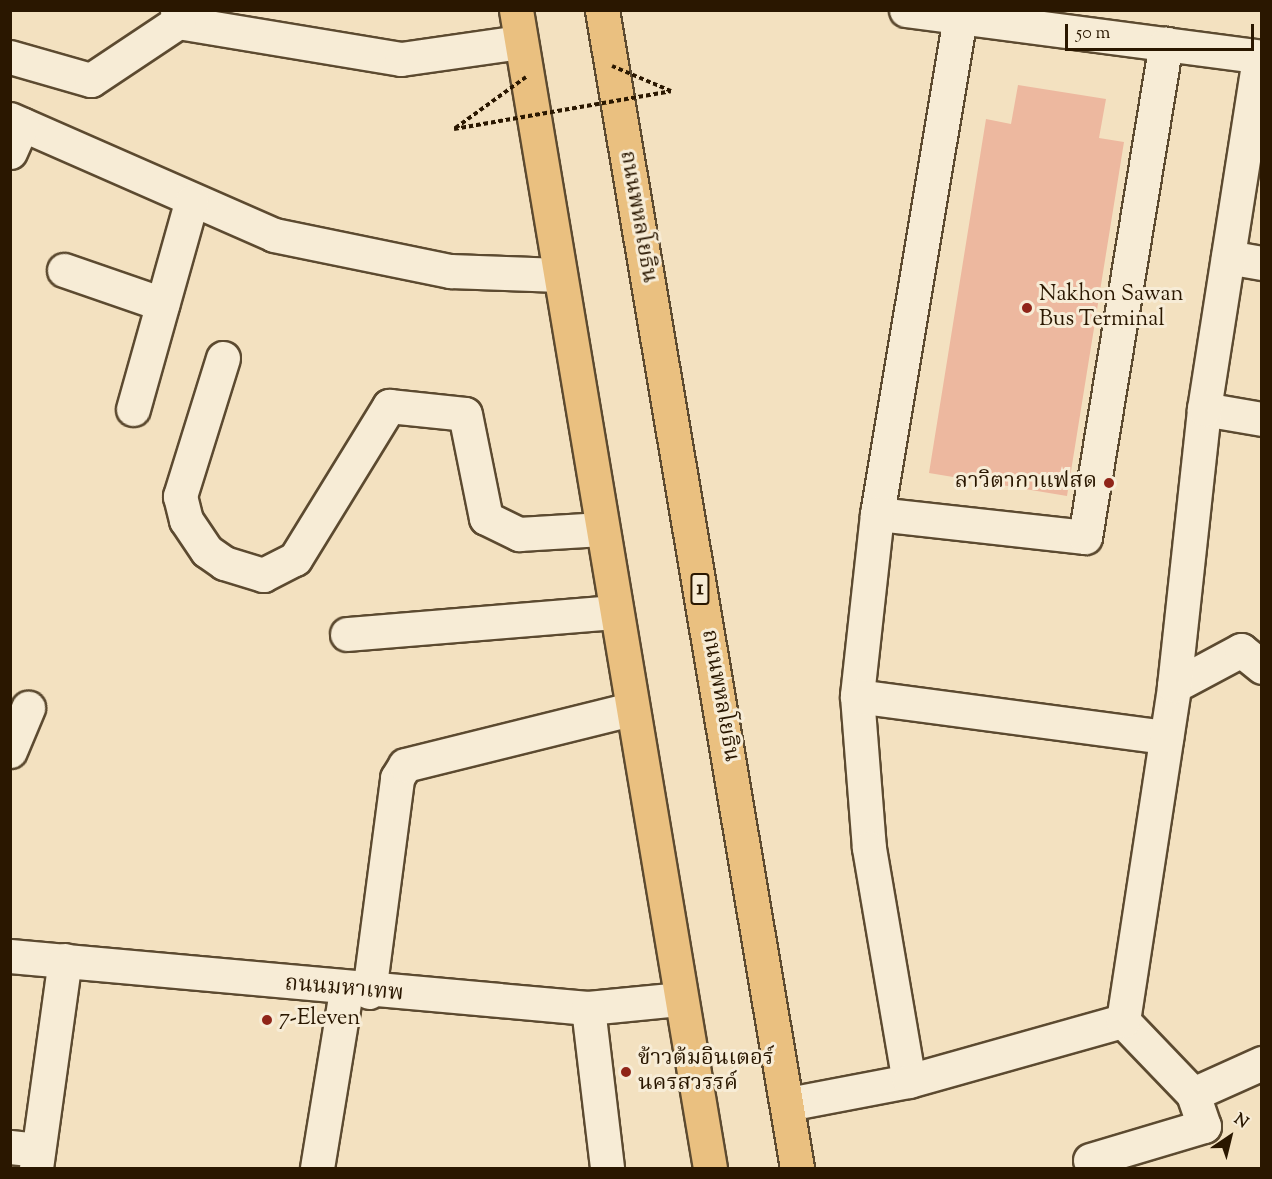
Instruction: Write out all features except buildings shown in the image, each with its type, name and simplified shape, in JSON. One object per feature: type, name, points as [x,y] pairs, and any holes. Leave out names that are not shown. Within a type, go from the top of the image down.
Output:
[{"type":"main road","points":[[516,10],[679,999],[710,1168]]},
{"type":"main road","name":"ถนนพหลโยธิน","points":[[602,10],[797,1168]]},
{"type":"street","points":[[906,10],[1260,57],[1204,410],[1174,686],[1124,1021]]},
{"type":"street","points":[[10,57],[92,80],[177,16],[401,59],[521,42]]},
{"type":"street","points":[[909,1081],[868,848],[857,696],[877,514],[960,17]]},
{"type":"street","points":[[877,514],[1085,537],[1166,44]]},
{"type":"street","points":[[14,132],[274,235],[450,271],[560,275]]},
{"type":"street","points":[[133,409],[191,202]]},
{"type":"street","points":[[1228,257],[1262,263]]},
{"type":"street","points":[[64,270],[162,304]]},
{"type":"street","points":[[223,358],[180,496],[186,520],[207,551],[224,563],[263,574],[295,559],[388,406],[465,414],[486,518],[519,534],[602,529]]},
{"type":"street","points":[[1204,410],[1262,419]]},
{"type":"street","points":[[347,634],[616,612]]},
{"type":"street","points":[[1174,686],[1241,650],[1262,667]]},
{"type":"street","points":[[857,696],[1166,737]]},
{"type":"street","points":[[10,752],[28,708]]},
{"type":"street","points":[[317,1168],[358,992],[397,778],[405,765],[632,709]]},
{"type":"street","name":"ถนนมหาเทพ","points":[[10,956],[358,992],[588,1008],[679,999]]},
{"type":"street","points":[[28,1155],[65,960]]},
{"type":"street","points":[[588,1008],[607,1168]]},
{"type":"street","points":[[788,1104],[909,1081],[1124,1021]]},
{"type":"street","points":[[1090,1160],[1204,1126],[1193,1094],[1124,1021]]},
{"type":"street","points":[[1193,1094],[1262,1063]]},
{"type":"path","points":[[526,77],[454,129],[671,91],[612,66]]},
{"type":"place","name":"Nakhon Sawan Bus Terminal","points":[[1027,308]]},
{"type":"place","name":"ลาวิตากาแฟสด","points":[[1109,483]]},
{"type":"place","name":"7-Eleven","points":[[267,1020]]},
{"type":"place","name":"ข้าวต้มอินเตอร์ นครสวรรค์","points":[[626,1072]]}]
